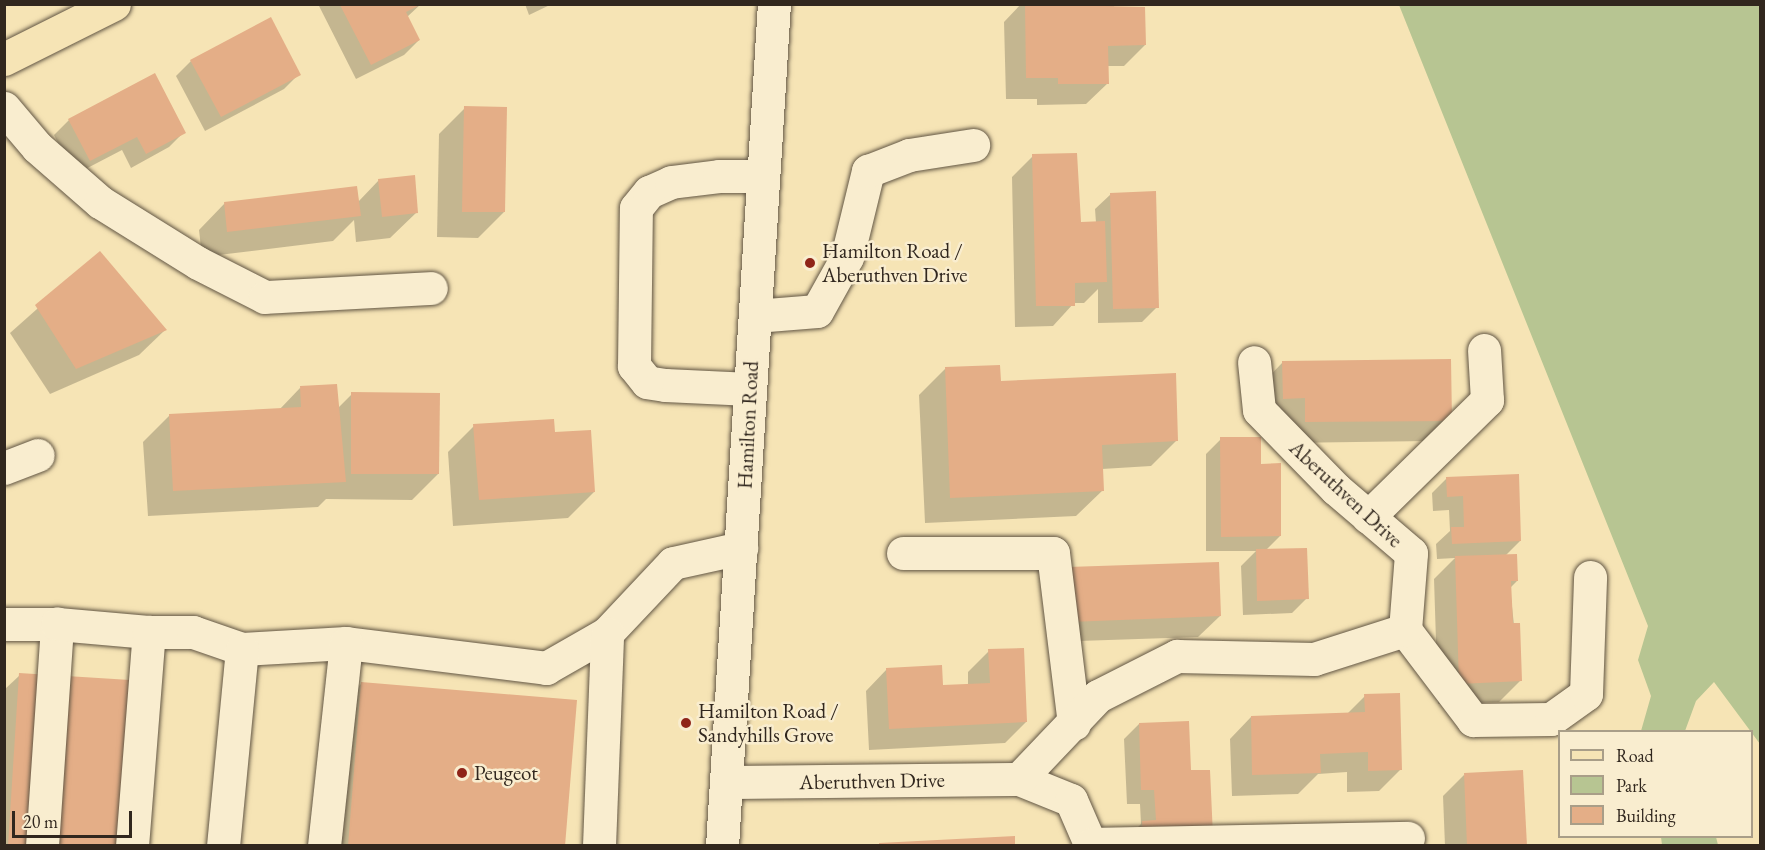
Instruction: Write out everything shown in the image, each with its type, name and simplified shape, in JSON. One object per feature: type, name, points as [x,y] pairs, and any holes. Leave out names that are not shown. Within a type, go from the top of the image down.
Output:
[{"type":"main road","points":[[4,59],[114,4]]},
{"type":"street","name":"Hamilton Road","points":[[722,846],[774,4]]},
{"type":"street","points":[[4,108],[37,147],[100,202],[198,262],[265,297],[431,288]]},
{"type":"street","points":[[755,316],[817,311],[847,257],[868,171],[909,155],[973,145]]},
{"type":"street","points":[[750,388],[665,385],[646,382],[634,366],[636,208],[649,192],[671,182],[719,176],[763,176]]},
{"type":"street","points":[[1368,517],[1487,400],[1484,350]]},
{"type":"street","name":"Aberuthven Drive","points":[[1254,362],[1259,410],[1368,517],[1411,553],[1405,630]]},
{"type":"street","points":[[4,468],[38,455]]},
{"type":"street","points":[[4,624],[57,624],[149,632],[193,632],[242,649],[346,643],[546,668],[607,633],[673,563],[741,548]]},
{"type":"street","points":[[903,554],[1053,553],[1074,724]]},
{"type":"street","points":[[1018,779],[1074,724],[1098,696],[1177,656],[1314,659],[1405,630],[1473,720],[1551,719],[1586,694],[1590,577]]},
{"type":"street","points":[[42,846],[57,624]]},
{"type":"street","points":[[132,846],[149,632]]},
{"type":"street","points":[[599,846],[607,633]]},
{"type":"street","points":[[324,846],[346,643]]},
{"type":"street","points":[[223,846],[242,649]]},
{"type":"street","name":"Aberuthven Drive","points":[[726,782],[1018,779],[1071,800],[1091,845]]},
{"type":"street","points":[[1091,845],[1408,838]]},
{"type":"green space","points":[[1399,5],[1760,5],[1760,744],[1753,735],[1753,730],[1750,730],[1714,682],[1696,701],[1685,730],[1641,730],[1651,696],[1638,660],[1648,626]]},
{"type":"green space","points":[[1661,838],[1716,838],[1718,845],[1662,845]]},
{"type":"building","points":[[1025,4],[1145,7],[1146,45],[1108,46],[1109,84],[1058,84],[1058,78],[1026,78]]},
{"type":"building","points":[[340,5],[420,5],[406,12],[420,40],[371,65]]},
{"type":"building","points":[[271,17],[301,75],[221,117],[190,60]]},
{"type":"building","points":[[155,73],[186,133],[146,154],[137,137],[90,161],[68,119]]},
{"type":"building","points":[[464,106],[507,107],[505,212],[462,212]]},
{"type":"building","points":[[1077,153],[1081,222],[1105,221],[1107,282],[1075,283],[1075,306],[1036,306],[1032,154]]},
{"type":"building","points":[[415,175],[418,213],[382,217],[378,179]]},
{"type":"building","points":[[357,186],[361,216],[227,232],[224,202]]},
{"type":"building","points":[[1156,191],[1159,308],[1113,309],[1110,193]]},
{"type":"building","points":[[100,251],[167,330],[76,369],[35,305]]},
{"type":"building","points":[[1451,359],[1452,421],[1305,422],[1305,398],[1283,399],[1282,361]]},
{"type":"building","points":[[1000,365],[1001,381],[1176,373],[1178,441],[1102,445],[1104,491],[950,498],[945,367]]},
{"type":"building","points":[[337,384],[346,482],[173,491],[169,414],[301,407],[300,386]]},
{"type":"building","points":[[351,392],[440,393],[439,474],[351,474]]},
{"type":"building","points":[[554,419],[555,432],[591,430],[595,492],[479,500],[473,424]]},
{"type":"building","points":[[1220,437],[1261,437],[1261,464],[1281,463],[1281,536],[1221,537]]},
{"type":"building","points":[[1519,474],[1521,541],[1452,544],[1451,527],[1464,527],[1463,496],[1447,497],[1446,477]]},
{"type":"building","points":[[1307,548],[1309,599],[1257,601],[1256,549]]},
{"type":"building","points":[[1517,554],[1518,581],[1511,581],[1513,623],[1520,623],[1522,681],[1459,684],[1455,556]]},
{"type":"building","points":[[1219,562],[1221,616],[1070,622],[1068,567]]},
{"type":"building","points":[[1024,648],[1027,722],[889,729],[886,668],[942,665],[943,685],[990,683],[988,649]]},
{"type":"building","points":[[19,673],[130,680],[120,846],[8,846]]},
{"type":"building","name":"Peugeot","points":[[361,682],[577,700],[565,846],[348,846]]},
{"type":"building","points":[[1400,693],[1402,770],[1368,771],[1368,752],[1320,754],[1321,773],[1252,775],[1251,716],[1365,712],[1364,694]]},
{"type":"building","points":[[1189,721],[1191,770],[1210,770],[1213,836],[1143,839],[1142,821],[1156,820],[1154,790],[1141,790],[1139,723]]},
{"type":"building","points":[[1523,770],[1527,846],[1467,846],[1464,773]]},
{"type":"building","points":[[1015,836],[1015,846],[879,846],[879,843]]},
{"type":"place","name":"Hamilton Road / Aberuthven Drive","points":[[810,263]]},
{"type":"place","name":"Hamilton Road / Sandyhills Grove","points":[[686,723]]},
{"type":"place","name":"Peugeot","points":[[462,773]]}]
